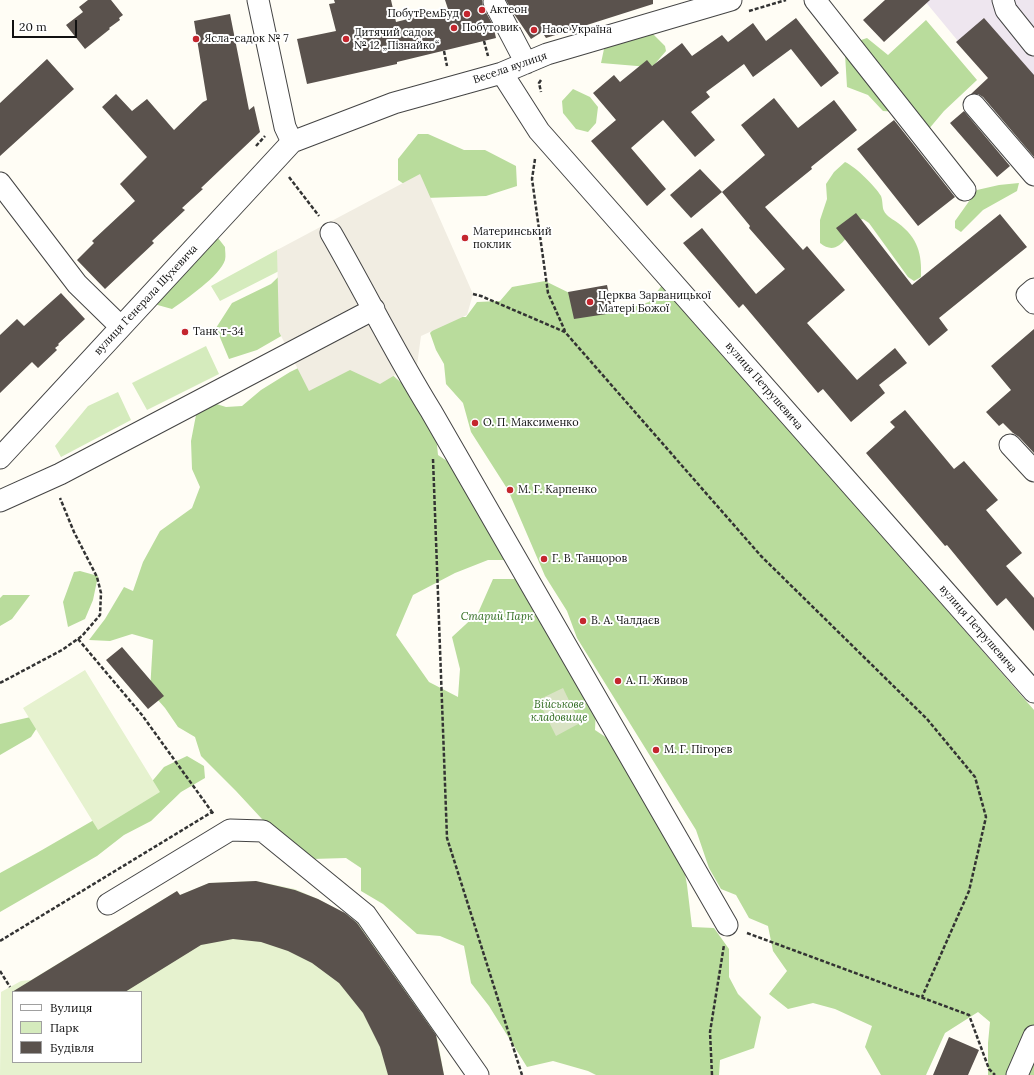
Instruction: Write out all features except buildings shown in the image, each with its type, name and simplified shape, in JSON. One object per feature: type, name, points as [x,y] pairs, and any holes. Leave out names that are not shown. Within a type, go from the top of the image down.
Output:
[{"type":"street","points":[[258,0],[285,127],[292,142]]},
{"type":"street","points":[[814,0],[965,190]]},
{"type":"street","points":[[987,0],[1004,5],[1034,45]]},
{"type":"street","points":[[494,2],[526,63]]},
{"type":"street","name":"Весела вулиця","points":[[292,142],[394,103],[502,73],[547,54],[737,7]]},
{"type":"street","name":"вулиця Петрушевича","points":[[502,73],[539,131],[1034,692]]},
{"type":"street","points":[[974,106],[1034,175]]},
{"type":"street","name":"вулиця Генерала Шухевича","points":[[0,458],[292,142]]},
{"type":"street","points":[[0,183],[77,284],[121,327]]},
{"type":"street","points":[[331,233],[374,309],[405,369],[435,418],[727,925]]},
{"type":"street","points":[[1034,289],[1027,295],[1034,303]]},
{"type":"street","points":[[2,500],[51,477],[374,309]]},
{"type":"street","points":[[1010,445],[1034,471]]},
{"type":"street","points":[[108,904],[230,830],[263,831],[366,915],[478,1075]]},
{"type":"street","points":[[1017,1075],[1034,1036]]},
{"type":"path","points":[[737,7],[786,0]]},
{"type":"path","points":[[484,41],[486,51]]},
{"type":"path","points":[[444,51],[448,69]]},
{"type":"path","points":[[542,94],[539,83],[544,76]]},
{"type":"path","points":[[539,131],[532,179],[548,293],[565,332],[761,556],[927,719],[975,777],[986,817],[971,884],[922,997]]},
{"type":"path","points":[[288,176],[331,233]]},
{"type":"path","points":[[473,294],[481,296],[565,332]]},
{"type":"path","points":[[433,459],[447,838],[522,1075]]},
{"type":"path","points":[[0,682],[62,650],[82,636],[100,615],[101,592],[97,577],[74,532],[51,477]]},
{"type":"path","points":[[78,639],[142,715],[212,812]]},
{"type":"path","points":[[712,1075],[710,1032],[727,925],[969,1015],[989,1069],[995,1075]]},
{"type":"path","points":[[0,971],[10,987]]},
{"type":"shaded area","points":[[924,0],[1034,0],[1034,133]]},
{"type":"shaded area","points":[[420,174],[473,294],[467,315],[421,336],[417,365],[405,369],[380,384],[350,370],[309,391],[279,332],[277,250]]},
{"type":"green space","points":[[926,20],[977,80],[944,111],[928,130],[898,112],[883,111],[868,95],[847,87],[845,54],[861,40],[867,38],[888,55]]},
{"type":"green space","points":[[642,31],[653,34],[665,46],[666,51],[654,65],[649,67],[601,63],[604,49],[612,41]]},
{"type":"green space","points":[[573,89],[590,97],[598,107],[596,123],[588,132],[576,129],[563,113],[562,101]]},
{"type":"green space","points":[[418,134],[428,134],[464,150],[485,150],[516,166],[517,186],[486,196],[425,198],[398,180],[398,159]]},
{"type":"green space","points":[[845,162],[860,172],[874,187],[881,196],[885,213],[905,229],[914,241],[921,261],[921,277],[914,281],[908,277],[869,223],[863,219],[855,221],[846,238],[837,246],[832,248],[826,247],[820,243],[820,220],[827,199],[826,184],[834,172]]},
{"type":"green space","points":[[1019,183],[1017,191],[983,210],[961,232],[955,228],[955,221],[977,190],[999,185]]},
{"type":"green space","points":[[211,229],[225,247],[225,260],[217,273],[202,287],[172,309],[154,304],[165,271],[184,242]]},
{"type":"green space","points":[[280,249],[281,270],[220,301],[211,286]]},
{"type":"green space","points":[[301,255],[283,335],[257,350],[229,359],[216,328],[232,303],[271,284]]},
{"type":"green space","points":[[545,281],[594,305],[623,310],[649,302],[663,284],[1034,710],[1034,1075],[988,1075],[988,1043],[990,1022],[978,1012],[945,1033],[926,1075],[881,1075],[865,1047],[872,1026],[835,1009],[813,1003],[788,1009],[769,994],[787,971],[773,951],[768,926],[749,918],[736,895],[721,889],[709,868],[696,830],[577,638],[567,611],[545,576],[508,490],[471,432],[463,403],[446,384],[444,364],[436,350],[430,333],[444,317],[466,317],[477,302],[500,301],[512,287]]},
{"type":"green space","points":[[206,346],[219,374],[147,410],[132,383]]},
{"type":"green space","name":"Старий Парк","points":[[321,357],[380,364],[414,394],[436,435],[438,455],[459,469],[506,560],[488,560],[455,573],[413,595],[396,635],[429,682],[458,697],[460,669],[452,637],[478,613],[493,579],[519,579],[596,706],[595,730],[619,746],[675,818],[687,885],[692,927],[714,928],[729,949],[729,977],[738,994],[761,1017],[754,1048],[720,1060],[719,1075],[596,1075],[588,1071],[553,1061],[527,1067],[489,1006],[471,983],[464,946],[440,936],[417,934],[383,904],[361,891],[361,868],[346,858],[312,859],[274,832],[201,756],[195,737],[178,727],[165,708],[150,691],[153,640],[132,634],[110,641],[89,640],[105,619],[124,587],[133,591],[143,562],[160,531],[192,508],[200,487],[192,469],[191,441],[196,415],[210,402],[226,407],[242,406],[261,390],[290,372]]},
{"type":"green space","points":[[118,392],[131,420],[61,457],[55,446],[88,406]]},
{"type":"green space","points":[[80,571],[98,576],[93,600],[85,619],[68,627],[63,602],[74,572]]},
{"type":"green space","points":[[3,595],[30,595],[12,619],[0,626],[0,598]]},
{"type":"green space","points":[[85,670],[160,792],[98,830],[23,708]]},
{"type":"green space","name":"Військове кладовище","points":[[563,688],[580,723],[556,736],[538,700]]},
{"type":"green space","points":[[35,716],[40,723],[31,737],[0,755],[0,724]]},
{"type":"green space","points":[[187,756],[204,766],[205,778],[181,792],[151,821],[124,835],[97,856],[0,912],[0,873],[144,791],[164,767]]},
{"type":"green space","points":[[256,881],[295,889],[348,915],[378,940],[424,1005],[438,1041],[444,1075],[0,1075],[1,992],[21,981],[31,980],[177,891],[180,895],[209,883]]},
{"type":"place","name":"Актеон","points":[[482,10]]},
{"type":"place","name":"ПобутРемБуд","points":[[467,14]]},
{"type":"place","name":"Побутовик","points":[[454,28]]},
{"type":"place","name":"Наос Україна","points":[[534,30]]},
{"type":"place","name":"Ясла-садок № 7","points":[[196,39]]},
{"type":"place","name":"Дитячий садок № 12 „Пізнайко“","points":[[346,39]]},
{"type":"place","name":"Материнський поклик","points":[[465,238]]},
{"type":"place","name":"Церква Зарваницької Матері Божої","points":[[590,302]]},
{"type":"place","name":"Танк т-34","points":[[185,332]]},
{"type":"place","name":"О. П. Максименко","points":[[475,423]]},
{"type":"place","name":"М. Г. Карпенко","points":[[510,490]]},
{"type":"place","name":"Г. В. Танцоров","points":[[544,559]]},
{"type":"place","name":"В. А. Чалдаєв","points":[[583,621]]},
{"type":"place","name":"А. П. Живов","points":[[618,681]]},
{"type":"place","name":"М. Г. Пігорєв","points":[[656,750]]}]
